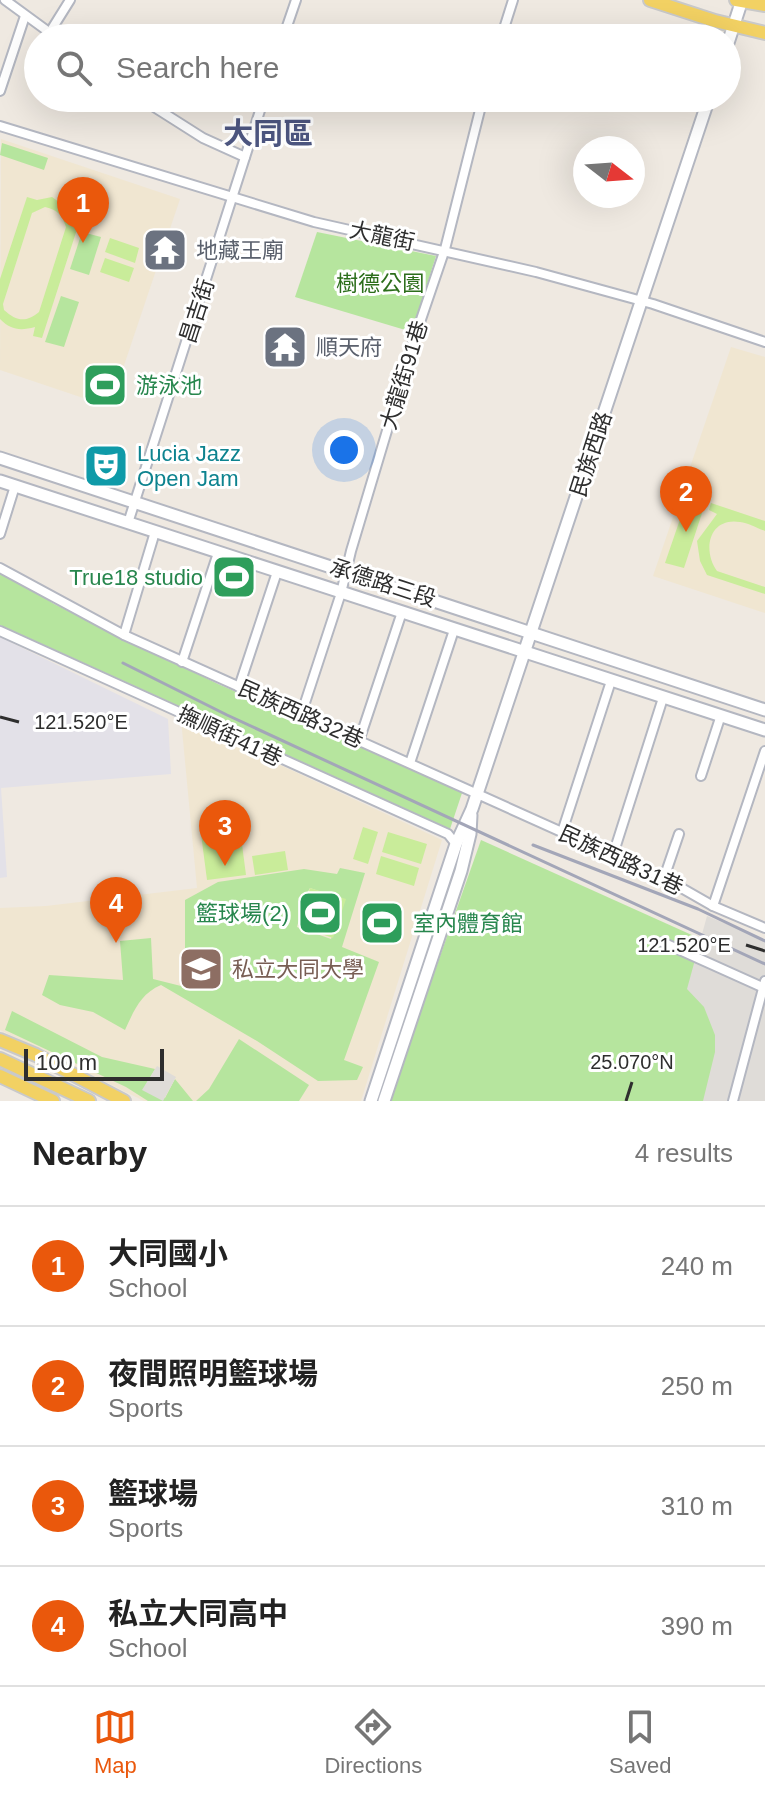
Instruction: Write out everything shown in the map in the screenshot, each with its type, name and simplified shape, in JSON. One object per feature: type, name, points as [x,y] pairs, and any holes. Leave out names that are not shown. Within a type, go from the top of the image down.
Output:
[{"type":"main road","points":[[650,0],[715,21],[735,24],[740,1],[765,5]]},
{"type":"main road","points":[[741,26],[765,33]]},
{"type":"main road","name":"民族西路","points":[[371,1101],[456,844],[472,809],[704,112]]},
{"type":"main road","name":"承德路三段","points":[[0,458],[765,710]]},
{"type":"main road","name":"承德路三段","points":[[0,481],[765,730]]},
{"type":"main road","name":"民族西路","points":[[384,1101],[461,871],[472,809]]},
{"type":"main road","points":[[0,1040],[118,1100]]},
{"type":"main road","points":[[0,1059],[89,1101]]},
{"type":"main road","points":[[0,1076],[53,1101]]},
{"type":"street","points":[[5,0],[37,24]]},
{"type":"street","points":[[59,24],[70,0]]},
{"type":"street","points":[[288,24],[296,0]]},
{"type":"street","points":[[505,24],[513,0]]},
{"type":"street","points":[[0,91],[25,16]]},
{"type":"street","points":[[162,112],[203,138],[245,157]]},
{"type":"street","name":"昌吉街","points":[[128,523],[259,112]]},
{"type":"street","name":"大龍街91巷","points":[[301,715],[445,249],[479,112]]},
{"type":"street","name":"大龍街","points":[[0,126],[314,222],[445,249],[641,301],[765,342]]},
{"type":"street","points":[[0,534],[15,486]]},
{"type":"street","points":[[124,635],[155,532]]},
{"type":"street","points":[[182,662],[218,553]]},
{"type":"street","name":"民族西路32巷","points":[[0,568],[124,635],[477,794]]},
{"type":"street","points":[[239,687],[277,572]]},
{"type":"street","points":[[359,741],[402,612]]},
{"type":"street","points":[[410,763],[454,630]]},
{"type":"street","name":"撫順街41巷","points":[[0,631],[448,834],[456,844]]},
{"type":"street","points":[[562,832],[611,681]]},
{"type":"street","points":[[613,855],[663,698]]},
{"type":"street","points":[[701,776],[721,715]]},
{"type":"street","points":[[713,906],[765,751]]},
{"type":"street","name":"民族西路31巷","points":[[477,794],[664,878],[713,906],[765,928]]},
{"type":"street","points":[[664,878],[679,834]]},
{"type":"street","points":[[442,844],[456,844]]},
{"type":"street","points":[[662,942],[764,984],[733,1101]]},
{"type":"shaded area","points":[[1,139],[180,199],[110,407],[0,370]]},
{"type":"shaded area","points":[[731,347],[765,357],[765,613],[653,576]]},
{"type":"shaded area","points":[[0,637],[168,719],[171,774],[1,788],[7,877],[0,878]]},
{"type":"shaded area","name":"私立大同大學","points":[[181,719],[442,840],[361,1101],[144,1101],[0,1030],[0,908],[46,906],[197,888]]},
{"type":"shaded area","points":[[707,916],[765,940],[765,1101],[703,1101],[715,1052],[715,1035],[704,1007],[687,989]]},
{"type":"shaded area","points":[[157,1066],[176,1077],[163,1101],[142,1090]]},
{"type":"green space","points":[[2,143],[48,158],[44,170],[0,155]]},
{"type":"green space","points":[[80,190],[89,192],[42,338],[33,336],[35,327],[20,329],[8,325],[0,319],[0,279],[27,197],[37,200],[52,197],[73,212]],"holes":[[[49,208],[59,214],[66,227],[39,312],[30,318],[17,318],[4,310],[3,304],[32,213]]]},
{"type":"green space","points":[[82,232],[101,237],[89,275],[70,269]]},
{"type":"green space","name":"樹德公園","points":[[317,232],[436,256],[412,332],[295,297]]},
{"type":"green space","points":[[110,238],[139,248],[135,263],[105,252]]},
{"type":"green space","points":[[105,258],[134,268],[129,282],[100,272]]},
{"type":"green space","points":[[61,296],[79,302],[64,347],[45,342]]},
{"type":"green space","points":[[688,496],[706,501],[684,568],[665,563]]},
{"type":"green space","points":[[711,503],[765,521],[765,531],[740,522],[721,525],[711,537],[710,554],[717,571],[765,587],[765,594],[707,575],[700,561],[697,541],[717,514],[709,510]]},
{"type":"green space","points":[[0,572],[54,604],[218,684],[463,790],[450,829],[0,625]]},
{"type":"green space","points":[[363,827],[378,832],[368,864],[353,859]]},
{"type":"green space","points":[[240,829],[246,875],[207,880],[201,834]]},
{"type":"green space","points":[[388,832],[427,844],[421,864],[382,852]]},
{"type":"green space","points":[[481,840],[765,968],[765,1101],[389,1101]]},
{"type":"green space","points":[[285,851],[288,870],[255,875],[252,856]]},
{"type":"green space","points":[[381,856],[419,868],[414,886],[376,874]]},
{"type":"green space","points":[[340,868],[365,873],[342,947],[379,962],[344,1060],[363,1067],[357,1080],[318,1081],[161,985],[143,998],[125,1030],[93,1012],[60,1005],[42,995],[49,975],[123,980],[120,941],[151,938],[153,979],[185,987],[185,900],[218,882],[304,869],[337,874]],"holes":[[[310,888],[345,900],[331,939],[297,927]]]},
{"type":"green space","points":[[310,888],[346,899],[333,938],[298,926]]},
{"type":"green space","points":[[12,1011],[102,1057],[155,1069],[145,1086],[165,1098],[175,1079],[193,1101],[148,1101],[126,1087],[5,1030]]},
{"type":"green space","points":[[239,1039],[309,1085],[299,1101],[196,1101],[209,1089]]},
{"type":"water","name":"游泳池","points":[[102,367],[118,372],[108,403],[93,398]]},
{"type":"railway","points":[[123,663],[227,715],[765,964]]},
{"type":"railway","points":[[533,845],[698,909],[765,941]]},
{"type":"place","name":"大同國小","points":[[83,243]]},
{"type":"place","name":"地藏王廟","points":[[165,250]]},
{"type":"place","name":"順天府","points":[[285,347]]},
{"type":"place","name":"游泳池","points":[[105,385]]},
{"type":"place","name":"Lucia Jazz Open Jam","points":[[106,466]]},
{"type":"place","name":"夜間照明籃球場","points":[[686,532]]},
{"type":"place","name":"True18 studio","points":[[234,577]]},
{"type":"place","name":"籃球場","points":[[225,866]]},
{"type":"place","name":"籃球場(2)","points":[[320,913]]},
{"type":"place","name":"室內體育館","points":[[382,923]]},
{"type":"place","name":"私立大同高中","points":[[116,943]]},
{"type":"place","name":"私立大同大學","points":[[201,969]]},
{"type":"district","name":"大同區","points":[[268,133]]}]
